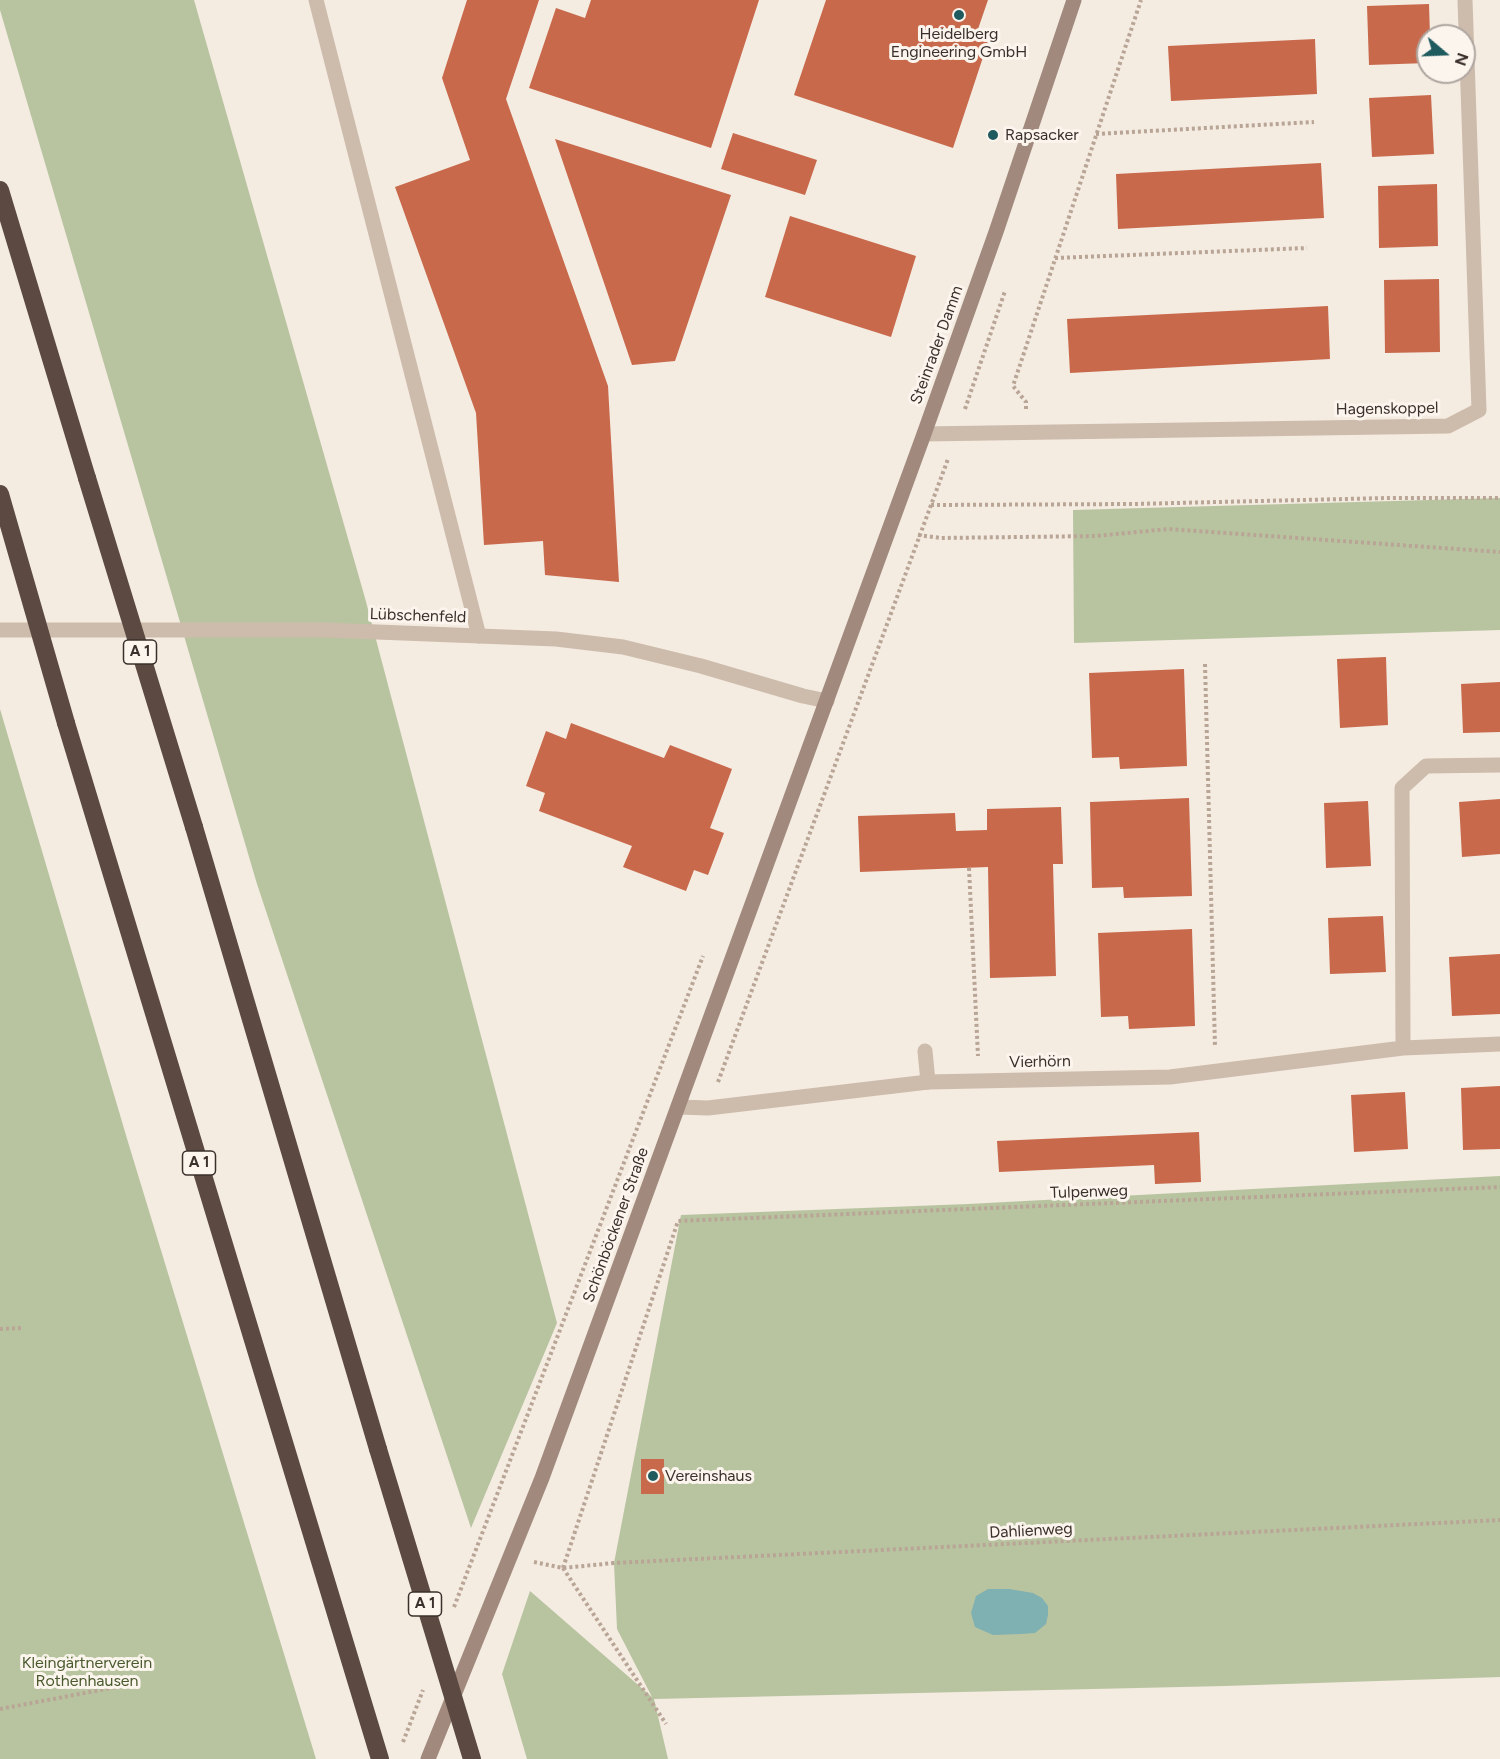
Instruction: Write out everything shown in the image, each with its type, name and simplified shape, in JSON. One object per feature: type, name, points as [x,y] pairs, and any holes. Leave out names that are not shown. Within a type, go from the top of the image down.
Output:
[{"type":"highway","name":"A 1","points":[[0,190],[194,827],[472,1759]]},
{"type":"highway","name":"A 1","points":[[0,494],[66,723],[380,1759]]},
{"type":"main road","name":"Steinrader Damm","points":[[827,701],[996,232],[1074,0]]},
{"type":"main road","name":"Schönböckener Straße","points":[[428,1759],[542,1478],[827,701]]},
{"type":"street","points":[[316,0],[479,636]]},
{"type":"street","name":"Hagenskoppel","points":[[924,435],[1448,426],[1479,410],[1465,0]]},
{"type":"street","name":"Lübschenfeld","points":[[0,630],[326,630],[556,639],[623,647],[827,701]]},
{"type":"street","points":[[1403,1048],[1402,788],[1426,766],[1500,765]]},
{"type":"street","name":"Vierhörn","points":[[678,1107],[708,1108],[928,1082],[1170,1077],[1403,1048],[1500,1044]]},
{"type":"street","points":[[925,1051],[928,1082]]},
{"type":"path","points":[[1025,433],[1026,402],[1013,386],[1141,0]]},
{"type":"path","points":[[1096,134],[1314,122]]},
{"type":"path","points":[[1055,258],[1307,248]]},
{"type":"path","points":[[897,506],[1500,498]]},
{"type":"path","points":[[888,531],[953,538],[1096,536],[1168,529],[1500,552]]},
{"type":"path","points":[[1205,664],[1215,1071]]},
{"type":"path","points":[[969,868],[979,1081]]},
{"type":"path","points":[[454,1609],[705,951]]},
{"type":"path","name":"Tulpenweg","points":[[562,1568],[678,1221],[1500,1187]]},
{"type":"path","points":[[0,1329],[23,1328]]},
{"type":"path","name":"Dahlienweg","points":[[562,1568],[614,1563],[1500,1520]]},
{"type":"path","points":[[562,1568],[666,1724]]},
{"type":"path","points":[[400,1748],[425,1684]]},
{"type":"path","points":[[0,1709],[127,1685]]},
{"type":"green space","points":[[0,0],[194,0],[365,598],[557,1323],[471,1528],[257,884],[0,10]]},
{"type":"green space","points":[[1500,498],[1500,630],[1074,643],[1073,510]]},
{"type":"green space","name":"Kleingärtnerverein Rothenhausen","points":[[0,709],[128,1142],[316,1759],[0,1759]]},
{"type":"green space","points":[[1500,1176],[1500,1677],[1225,1686],[654,1699],[668,1759],[527,1759],[502,1674],[530,1591],[652,1697],[617,1629],[614,1563],[681,1215],[968,1204]]},
{"type":"water","points":[[988,1589],[1009,1589],[1033,1593],[1042,1598],[1048,1606],[1046,1624],[1035,1633],[1021,1634],[993,1635],[975,1627],[971,1613],[976,1596]]},
{"type":"building","points":[[467,0],[539,0],[506,99],[608,386],[619,582],[545,575],[543,541],[484,545],[476,413],[395,187],[470,160],[442,78]]},
{"type":"building","points":[[591,0],[759,0],[711,148],[529,88],[556,8],[585,18]]},
{"type":"building","points":[[826,0],[988,0],[978,29],[991,33],[953,148],[794,95]]},
{"type":"building","points":[[1429,4],[1430,24],[1416,24],[1416,63],[1369,65],[1367,6]]},
{"type":"building","points":[[1315,39],[1317,94],[1171,101],[1168,46]]},
{"type":"building","points":[[1431,95],[1434,154],[1372,157],[1369,98]]},
{"type":"building","points":[[733,133],[817,160],[805,195],[721,169]]},
{"type":"building","points":[[555,139],[731,195],[675,361],[632,365]]},
{"type":"building","points":[[1321,163],[1324,218],[1118,229],[1116,174]]},
{"type":"building","points":[[1437,184],[1438,246],[1379,248],[1378,186]]},
{"type":"building","points":[[790,216],[916,256],[891,337],[765,297]]},
{"type":"building","points":[[1439,279],[1440,352],[1385,353],[1384,280]]},
{"type":"building","points":[[1328,306],[1330,359],[1070,373],[1067,319]]},
{"type":"building","points":[[1386,657],[1388,725],[1340,728],[1337,659]]},
{"type":"building","points":[[1184,669],[1187,766],[1120,769],[1119,757],[1092,758],[1089,673]]},
{"type":"building","points":[[1500,682],[1500,732],[1463,733],[1461,684]]},
{"type":"building","points":[[571,723],[664,758],[670,745],[732,769],[710,828],[724,833],[708,875],[694,870],[686,891],[623,867],[632,846],[539,811],[545,793],[526,786],[546,731],[566,739]]},
{"type":"building","points":[[1189,798],[1192,896],[1124,898],[1123,887],[1092,888],[1090,802]]},
{"type":"building","points":[[1500,799],[1500,854],[1462,857],[1459,802]]},
{"type":"building","points":[[1368,801],[1371,866],[1326,868],[1324,803]]},
{"type":"building","points":[[1061,807],[1063,864],[1053,864],[1056,976],[990,978],[988,867],[860,872],[858,816],[955,813],[956,831],[987,830],[987,809]]},
{"type":"building","points":[[1383,916],[1386,972],[1330,974],[1328,918]]},
{"type":"building","points":[[1192,929],[1195,1026],[1129,1029],[1128,1016],[1101,1017],[1098,933]]},
{"type":"building","points":[[1500,954],[1500,1014],[1452,1016],[1449,957]]},
{"type":"building","points":[[1500,1086],[1500,1149],[1463,1150],[1461,1088]]},
{"type":"building","points":[[1405,1092],[1408,1149],[1354,1152],[1351,1095]]},
{"type":"building","points":[[1199,1132],[1201,1182],[1155,1184],[1154,1165],[999,1172],[997,1141]]},
{"type":"building","name":"Vereinshaus","points":[[641,1459],[664,1459],[664,1494],[641,1494]]},
{"type":"place","name":"Heidelberg Engineering GmbH","points":[[959,15]]},
{"type":"place","name":"Rapsacker","points":[[993,135]]},
{"type":"place","name":"Vereinshaus","points":[[653,1476]]}]
